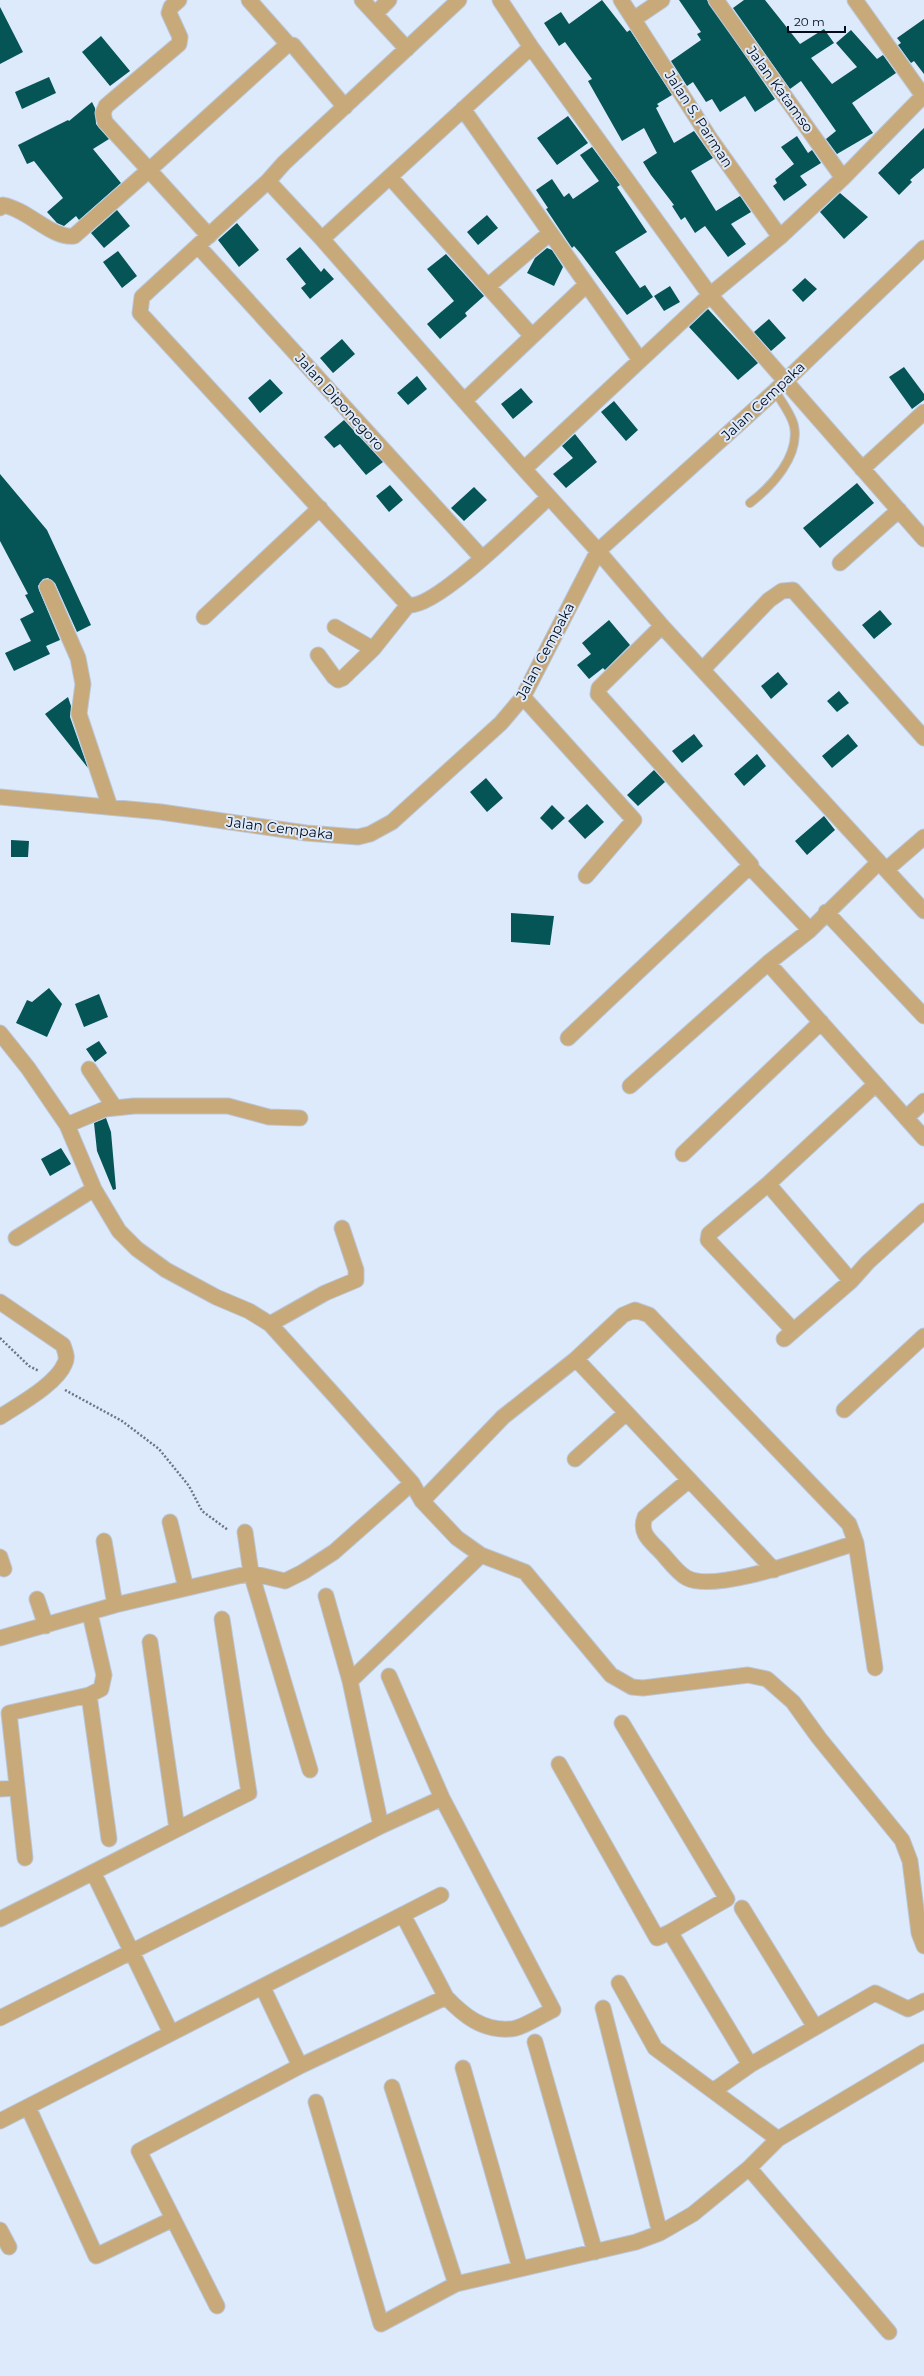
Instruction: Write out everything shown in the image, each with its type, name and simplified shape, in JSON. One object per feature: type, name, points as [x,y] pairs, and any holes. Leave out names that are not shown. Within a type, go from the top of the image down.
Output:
[{"type":"street","points":[[179,0],[168,13],[180,37],[179,44],[118,95],[106,106],[103,113],[105,122],[209,236]]},
{"type":"street","points":[[362,0],[407,49]]},
{"type":"street","points":[[375,14],[389,0]]},
{"type":"street","points":[[459,0],[284,163],[268,181],[142,297],[140,313],[408,605],[419,605],[434,597],[455,582],[549,498]]},
{"type":"street","points":[[500,0],[531,47],[710,295],[780,387],[862,469],[924,539]]},
{"type":"street","name":"Jalan S. Parman","points":[[621,0],[711,140],[780,237]]},
{"type":"street","points":[[634,19],[662,0]]},
{"type":"street","name":"Jalan Katamso","points":[[716,0],[843,178]]},
{"type":"street","points":[[524,469],[710,295],[780,237],[843,178],[924,97],[855,0]]},
{"type":"street","points":[[257,3],[288,44],[293,45],[344,107]]},
{"type":"street","points":[[0,208],[4,205],[17,208],[58,234],[74,236],[288,44]]},
{"type":"street","points":[[322,239],[531,47]]},
{"type":"street","points":[[463,110],[640,360]]},
{"type":"street","points":[[390,177],[532,336]]},
{"type":"street","points":[[268,181],[322,239],[549,498],[598,550],[662,626],[924,910]]},
{"type":"street","points":[[488,286],[550,233]]},
{"type":"street","name":"Jalan Diponegoro","points":[[198,246],[482,558]]},
{"type":"street","name":"Jalan Cempaka","points":[[0,797],[161,812],[306,833],[358,837],[392,822],[501,723],[523,697],[598,550],[780,387],[924,248]]},
{"type":"street","points":[[464,401],[586,285]]},
{"type":"street","points":[[862,469],[924,412]]},
{"type":"street","points":[[204,617],[320,508]]},
{"type":"street","points":[[840,563],[898,510]]},
{"type":"street","points":[[47,587],[78,658],[83,684],[79,714],[110,807]]},
{"type":"street","points":[[703,669],[769,600],[782,591],[793,590],[924,738]]},
{"type":"street","points":[[318,654],[334,678],[338,680],[343,678],[373,649],[408,605]]},
{"type":"street","points":[[662,626],[599,688],[598,694],[750,863],[750,867],[810,930]]},
{"type":"street","points":[[335,627],[373,649]]},
{"type":"street","points":[[523,697],[634,820],[586,876]]},
{"type":"street","points":[[630,1086],[768,963],[810,930],[826,912],[883,866],[924,837]]},
{"type":"street","points":[[568,1038],[600,1005],[750,867]]},
{"type":"street","points":[[826,912],[924,1016]]},
{"type":"street","points":[[768,963],[924,1138]]},
{"type":"street","points":[[683,1154],[821,1022]]},
{"type":"street","points":[[0,1033],[28,1068],[67,1124],[94,1189],[119,1231],[137,1249],[166,1270],[216,1297],[249,1311],[270,1324],[412,1483],[422,1501],[456,1538],[481,1555],[525,1572],[600,1663],[612,1675],[624,1683],[643,1688],[658,1688],[722,1678],[758,1676],[767,1679],[793,1702],[862,1792],[896,1832],[907,1850],[919,1933],[924,1946]]},
{"type":"street","points":[[88,1069],[115,1108]]},
{"type":"street","points":[[876,1084],[768,1184],[708,1237],[708,1240],[788,1334],[851,1281],[868,1262],[921,1218]]},
{"type":"street","points":[[906,1118],[924,1101]]},
{"type":"street","points":[[67,1124],[90,1114],[115,1108],[134,1106],[212,1105],[241,1109],[269,1117],[300,1118]]},
{"type":"street","points":[[768,1184],[851,1281]]},
{"type":"street","points":[[16,1238],[94,1189]]},
{"type":"street","points":[[270,1324],[325,1293],[356,1280],[356,1270],[342,1228]]},
{"type":"street","points":[[0,1302],[63,1345],[66,1355],[65,1363],[54,1379],[0,1417]]},
{"type":"street","points":[[422,1501],[503,1417],[576,1359],[623,1315],[635,1310],[649,1315],[849,1524],[856,1543],[875,1668]]},
{"type":"street","points":[[844,1410],[924,1336]]},
{"type":"street","points":[[576,1359],[774,1570]]},
{"type":"street","points":[[575,1459],[626,1413]]},
{"type":"street","points":[[689,1480],[645,1517],[642,1522],[644,1535],[686,1578],[701,1581],[736,1578],[774,1570],[856,1543]]},
{"type":"street","points":[[0,1638],[116,1606],[251,1573],[285,1581],[303,1572],[334,1552],[412,1483]]},
{"type":"street","points":[[170,1522],[186,1588]]},
{"type":"street","points":[[238,1532],[310,1770]]},
{"type":"street","points":[[104,1541],[116,1606]]},
{"type":"street","points":[[350,1681],[481,1555]]},
{"type":"street","points":[[326,1596],[350,1681],[381,1826]]},
{"type":"street","points":[[37,1599],[46,1626]]},
{"type":"street","points":[[24,1858],[17,1788],[5,1714],[89,1695],[102,1688],[104,1675],[90,1614]]},
{"type":"street","points":[[0,1918],[94,1874],[177,1828],[249,1793],[222,1619]]},
{"type":"street","points":[[150,1642],[177,1828]]},
{"type":"street","points":[[389,1676],[442,1798],[552,2010],[511,2030],[487,2027],[464,2016],[446,1997],[403,1915]]},
{"type":"street","points":[[89,1695],[109,1839]]},
{"type":"street","points":[[559,1764],[657,1938],[727,1899],[622,1723]]},
{"type":"street","points":[[0,1789],[17,1788]]},
{"type":"street","points":[[0,2018],[381,1826],[442,1798]]},
{"type":"street","points":[[94,1874],[171,2033]]},
{"type":"street","points":[[0,2121],[28,2108],[171,2033],[263,1988],[441,1895]]},
{"type":"street","points":[[742,1908],[815,2027]]},
{"type":"street","points":[[670,1932],[750,2065]]},
{"type":"street","points":[[619,1983],[655,2048],[778,2139]]},
{"type":"street","points":[[263,1988],[300,2066]]},
{"type":"street","points":[[712,2091],[750,2065],[875,1994],[908,2009],[924,2001]]},
{"type":"street","points":[[216,2306],[139,2151],[300,2066],[446,1997]]},
{"type":"street","points":[[603,2008],[660,2233]]},
{"type":"street","points":[[535,2042],[595,2252]]},
{"type":"street","points":[[316,2102],[381,2324],[456,2284],[636,2242],[660,2233],[693,2214],[749,2168],[778,2139],[924,2052]]},
{"type":"street","points":[[463,2068],[520,2268]]},
{"type":"street","points":[[392,2087],[456,2284]]},
{"type":"street","points":[[28,2108],[96,2256],[173,2219]]},
{"type":"street","points":[[749,2168],[889,2332]]},
{"type":"street","points":[[0,2230],[9,2247]]},
{"type":"lane","points":[[750,503],[778,476],[792,452],[794,425],[780,387]]},
{"type":"path","points":[[0,1338],[29,1366],[54,1379],[60,1386],[122,1421],[159,1449],[189,1486],[202,1511],[238,1532]]},
{"type":"building","points":[[602,0],[627,32],[630,30],[672,95],[657,104],[659,106],[656,108],[674,143],[694,131],[713,158],[691,171],[716,211],[740,196],[751,212],[731,224],[746,244],[728,257],[705,226],[695,233],[685,217],[681,220],[672,206],[674,205],[643,162],[657,153],[644,128],[622,141],[588,81],[592,79],[565,42],[559,46],[544,23],[561,12],[569,24]]},
{"type":"building","points":[[679,0],[707,0],[775,99],[755,112],[745,96],[720,112],[712,99],[706,102],[693,82],[687,86],[671,61],[701,40],[697,34],[701,32]]},
{"type":"building","points":[[744,0],[765,0],[800,44],[824,29],[834,43],[811,58],[832,84],[857,67],[836,43],[851,30],[877,59],[883,55],[896,73],[852,103],[873,133],[837,154],[826,139],[836,131],[801,81],[790,89],[733,8]]},
{"type":"building","points":[[0,7],[23,52],[0,64]]},
{"type":"building","points":[[924,19],[924,74],[914,61],[911,63],[898,45],[901,43],[897,38]]},
{"type":"building","points":[[101,36],[130,71],[110,86],[82,52]]},
{"type":"building","points":[[49,77],[56,93],[22,109],[15,92]]},
{"type":"building","points":[[92,102],[95,108],[96,124],[109,139],[93,149],[121,183],[79,220],[76,216],[64,226],[57,223],[47,212],[63,198],[34,161],[27,164],[18,145],[68,120],[69,121]]},
{"type":"building","points":[[568,116],[588,143],[557,165],[537,138]]},
{"type":"building","points":[[924,128],[924,168],[910,180],[912,182],[899,195],[878,173]]},
{"type":"building","points":[[797,136],[808,153],[812,150],[821,163],[800,176],[807,185],[784,201],[773,186],[777,183],[775,179],[794,164],[781,147]]},
{"type":"building","points":[[592,147],[620,185],[617,187],[647,232],[615,252],[640,288],[645,285],[653,297],[627,315],[581,254],[574,246],[572,248],[546,209],[548,208],[536,190],[552,179],[564,197],[569,193],[573,199],[599,181],[580,155]]},
{"type":"building","points":[[840,193],[868,217],[844,239],[820,212]]},
{"type":"building","points":[[117,210],[130,226],[104,248],[91,233]]},
{"type":"building","points":[[487,215],[498,228],[478,245],[467,232]]},
{"type":"building","points":[[237,223],[259,250],[239,267],[218,240]]},
{"type":"building","points":[[300,247],[321,272],[324,268],[334,279],[310,299],[301,288],[306,284],[286,259]]},
{"type":"building","points":[[547,248],[552,250],[563,267],[554,286],[527,273],[535,258]]},
{"type":"building","points":[[118,251],[137,276],[122,288],[103,262]]},
{"type":"building","points":[[446,254],[484,296],[465,313],[467,316],[440,339],[427,324],[454,301],[427,269]]},
{"type":"building","points":[[805,278],[817,289],[803,302],[792,290]]},
{"type":"building","points":[[670,286],[680,302],[664,311],[654,296]]},
{"type":"building","points":[[708,309],[758,363],[738,380],[689,327]]},
{"type":"building","points":[[769,319],[786,338],[771,351],[754,332]]},
{"type":"building","points":[[342,339],[355,354],[333,373],[320,358]]},
{"type":"building","points":[[904,367],[924,394],[924,400],[912,409],[889,377]]},
{"type":"building","points":[[417,376],[427,389],[408,405],[397,393]]},
{"type":"building","points":[[270,379],[283,393],[260,413],[248,398]]},
{"type":"building","points":[[521,388],[533,402],[513,419],[501,404]]},
{"type":"building","points":[[614,401],[638,430],[626,441],[601,412]]},
{"type":"building","points":[[344,420],[383,462],[366,475],[340,444],[334,448],[324,437]]},
{"type":"building","points":[[575,434],[597,462],[566,488],[553,474],[573,458],[562,446]]},
{"type":"building","points":[[0,474],[47,530],[91,625],[77,632],[55,583],[48,578],[43,579],[38,586],[39,590],[60,640],[46,646],[50,654],[14,671],[5,653],[31,641],[20,619],[34,612],[25,595],[28,594],[0,541]]},
{"type":"building","points":[[857,483],[874,503],[820,548],[803,528]]},
{"type":"building","points":[[390,485],[403,500],[389,512],[376,496]]},
{"type":"building","points":[[474,487],[487,500],[464,521],[451,508]]},
{"type":"building","points":[[880,610],[892,624],[874,639],[862,625]]},
{"type":"building","points":[[609,620],[630,645],[605,670],[603,668],[589,679],[577,665],[591,654],[582,643]]},
{"type":"building","points":[[778,672],[788,684],[771,699],[761,686]]},
{"type":"building","points":[[839,691],[849,703],[837,712],[827,701]]},
{"type":"building","points":[[68,697],[71,706],[70,717],[88,768],[45,714]]},
{"type":"building","points":[[694,734],[703,746],[682,763],[672,751]]},
{"type":"building","points":[[848,734],[858,746],[832,768],[822,756]]},
{"type":"building","points":[[757,754],[766,766],[744,786],[734,774]]},
{"type":"building","points":[[654,770],[665,782],[638,806],[627,795]]},
{"type":"building","points":[[486,778],[503,798],[487,812],[470,792]]},
{"type":"building","points":[[587,804],[604,822],[585,839],[568,821]]},
{"type":"building","points":[[552,805],[565,818],[552,830],[540,818]]},
{"type":"building","points":[[824,816],[835,830],[807,855],[795,841]]},
{"type":"building","points":[[11,840],[29,841],[28,857],[11,857]]},
{"type":"building","points":[[511,913],[554,916],[550,945],[511,942]]},
{"type":"building","points":[[49,988],[62,1004],[47,1037],[16,1023],[27,1000],[32,1002]]},
{"type":"building","points":[[99,994],[108,1017],[84,1027],[75,1004]]},
{"type":"building","points":[[99,1041],[107,1053],[95,1062],[86,1049]]},
{"type":"building","points":[[106,1118],[111,1132],[116,1189],[113,1190],[97,1151],[94,1123]]},
{"type":"building","points":[[61,1148],[71,1164],[50,1176],[41,1159]]}]
